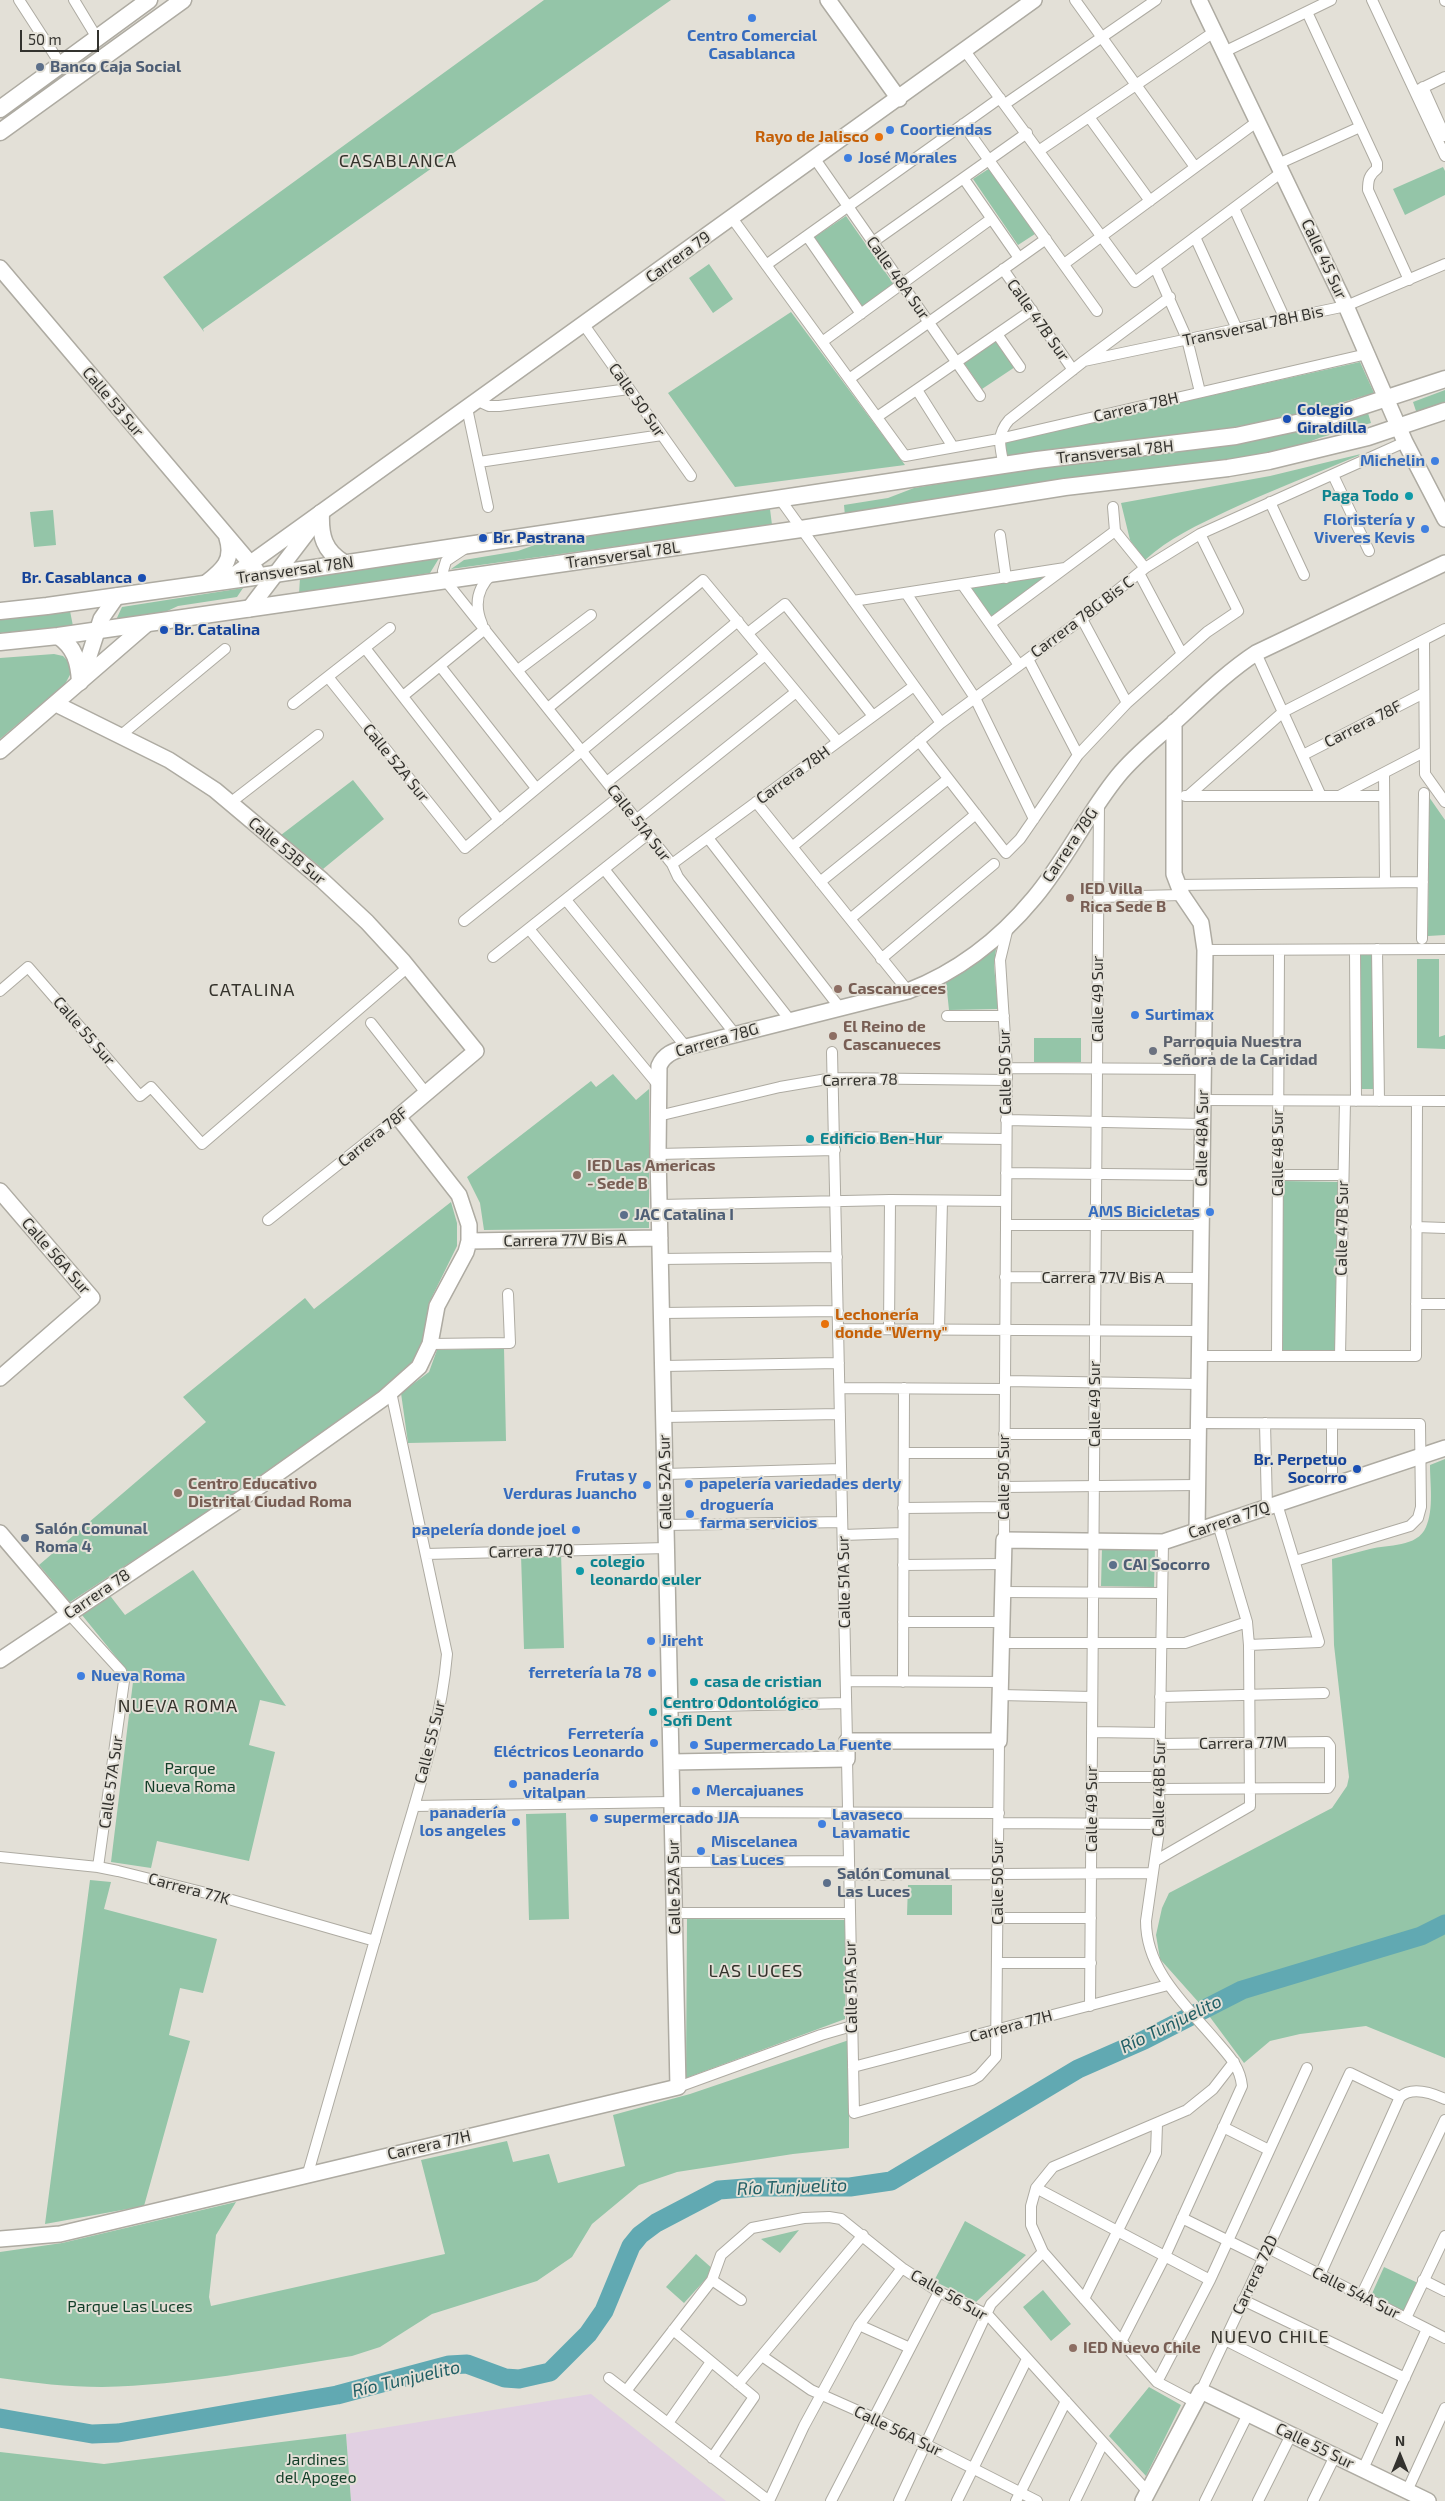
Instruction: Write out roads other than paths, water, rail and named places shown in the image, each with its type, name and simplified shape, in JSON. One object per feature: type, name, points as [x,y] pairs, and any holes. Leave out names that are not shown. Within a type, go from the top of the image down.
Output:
[{"type":"main road","points":[[0,110],[149,0]]},
{"type":"main road","points":[[0,132],[182,1]]},
{"type":"main road","name":"Transversal 78H","points":[[780,499],[1004,466],[1236,436],[1338,414],[1386,400],[1445,379]]},
{"type":"main road","name":"Transversal 78H","points":[[801,529],[1065,486],[1228,468],[1402,435],[1445,411]]},
{"type":"main road","name":"Transversal 78L","points":[[474,544],[780,499]]},
{"type":"main road","points":[[321,514],[322,538],[330,552],[344,563]]},
{"type":"main road","name":"Transversal 78L","points":[[445,580],[801,529]]},
{"type":"main road","name":"Transversal 78N","points":[[0,611],[228,580],[262,571],[344,563],[474,544]]},
{"type":"main road","name":"Transversal 78N","points":[[0,642],[97,631],[445,580]]},
{"type":"main road","points":[[58,636],[70,646],[75,655],[80,682]]},
{"type":"street","points":[[19,0],[61,65]]},
{"type":"street","points":[[74,0],[97,38]]},
{"type":"street","points":[[828,0],[900,98]]},
{"type":"street","name":"Carrera 79","points":[[249,609],[262,571],[321,514],[1034,0]]},
{"type":"street","points":[[1075,0],[1195,167]]},
{"type":"street","points":[[766,265],[964,124],[1003,101],[1156,0]]},
{"type":"street","name":"Calle 45 Sur","points":[[1200,0],[1346,306],[1402,435],[1445,519]]},
{"type":"street","points":[[1224,52],[1331,0]]},
{"type":"street","points":[[1372,0],[1445,136]]},
{"type":"street","points":[[1307,12],[1377,163],[1376,169],[1371,173],[1368,180],[1368,190],[1409,280]]},
{"type":"street","points":[[1040,150],[1214,32]]},
{"type":"street","points":[[965,50],[1135,282],[1234,208],[1280,168],[1360,126]]},
{"type":"street","points":[[1419,89],[1445,77]]},
{"type":"street","points":[[1419,89],[1445,156]]},
{"type":"street","points":[[1089,117],[1150,201]]},
{"type":"street","points":[[1064,264],[1258,121]]},
{"type":"street","points":[[964,124],[1097,311]]},
{"type":"street","points":[[874,242],[1027,133]]},
{"type":"street","name":"Calle 48A Sur","points":[[815,159],[980,396]]},
{"type":"street","name":"Calle 47B Sur","points":[[964,178],[990,219],[1019,258]]},
{"type":"street","points":[[1234,208],[1285,319]]},
{"type":"street","points":[[732,218],[877,418],[1032,310]]},
{"type":"street","points":[[822,342],[990,219]]},
{"type":"street","points":[[807,236],[861,314]]},
{"type":"street","points":[[1195,237],[1237,329]]},
{"type":"street","points":[[849,380],[1046,239]]},
{"type":"street","name":"Transversal 78H Bis","points":[[1084,361],[1346,306],[1445,264]]},
{"type":"street","points":[[1155,267],[1170,297],[1187,339],[1200,392]]},
{"type":"street","name":"Calle 53 Sur","points":[[0,268],[227,537],[262,571]]},
{"type":"street","name":"Calle 47B Sur","points":[[1003,269],[1074,370]]},
{"type":"street","points":[[1004,466],[999,438],[1003,427],[1009,420],[1170,297]]},
{"type":"street","name":"Calle 50 Sur","points":[[584,325],[691,476]]},
{"type":"street","points":[[997,334],[1020,367]]},
{"type":"street","name":"Carrera 78H","points":[[877,418],[904,456],[999,438],[1367,354]]},
{"type":"street","points":[[488,507],[479,462],[473,405],[504,405],[629,389]]},
{"type":"street","points":[[917,390],[953,447]]},
{"type":"street","points":[[479,462],[662,435]]},
{"type":"street","name":"Carrera 78G Bis C","points":[[792,847],[941,723],[1082,619],[1142,571],[1200,534],[1333,475],[1402,435]]},
{"type":"street","points":[[1333,475],[1369,551]]},
{"type":"street","points":[[780,499],[941,723]]},
{"type":"street","points":[[1270,502],[1304,575]]},
{"type":"street","points":[[1113,507],[1116,531],[1142,571],[1182,654]]},
{"type":"street","name":"Carrera 79","points":[[262,571],[321,514]]},
{"type":"street","points":[[990,624],[1116,531]]},
{"type":"street","points":[[919,741],[1006,853],[1020,839],[1078,755],[1127,703],[1207,632],[1238,611],[1200,534]]},
{"type":"street","points":[[1000,535],[1006,578]]},
{"type":"street","points":[[206,583],[219,573],[230,558],[227,537]]},
{"type":"street","points":[[445,580],[443,571],[446,561],[456,553],[474,544]]},
{"type":"street","name":"Carrera 78G","points":[[662,1059],[670,1052],[686,1047],[908,991],[937,980],[960,966],[1008,926],[1035,897],[1099,802],[1132,760],[1235,667],[1256,653],[1445,563]]},
{"type":"street","points":[[853,601],[1065,568]]},
{"type":"street","name":"Calle 51A Sur","points":[[485,629],[479,616],[477,602],[481,589],[493,573]]},
{"type":"street","name":"Calle 51A Sur","points":[[445,580],[463,606],[485,629],[672,864],[678,877],[790,1020]]},
{"type":"street","points":[[548,708],[704,580],[838,742]]},
{"type":"street","points":[[962,584],[990,624],[1024,662],[1078,755]]},
{"type":"street","points":[[906,593],[974,698],[1034,819]]},
{"type":"street","points":[[80,682],[104,614],[117,596]]},
{"type":"street","points":[[748,633],[785,604],[873,716]]},
{"type":"street","points":[[518,670],[591,615]]},
{"type":"street","points":[[1082,619],[1127,703]]},
{"type":"street","points":[[365,648],[499,820],[738,621]]},
{"type":"street","points":[[0,751],[148,623]]},
{"type":"street","points":[[293,704],[390,628]]},
{"type":"street","points":[[402,696],[485,629]]},
{"type":"street","points":[[1180,796],[1283,712],[1445,629]]},
{"type":"street","points":[[1424,640],[1424,774],[1445,802]]},
{"type":"street","points":[[120,736],[225,649]]},
{"type":"street","points":[[1256,653],[1321,796]]},
{"type":"street","points":[[607,782],[765,655]]},
{"type":"street","points":[[440,666],[536,788]]},
{"type":"street","name":"Calle 52A Sur","points":[[328,677],[465,848],[499,820]]},
{"type":"street","name":"Carrera 78H","points":[[672,864],[914,686]]},
{"type":"street","points":[[636,820],[796,692]]},
{"type":"street","name":"Carrera 78F","points":[[1303,755],[1424,692]]},
{"type":"street","name":"Calle 53B Sur","points":[[56,704],[190,773],[230,803],[352,907],[408,967],[476,1051]]},
{"type":"street","name":"Calle 48A Sur","points":[[1174,722],[1180,796],[1173,862],[1179,890],[1201,923],[1205,950],[1197,1531]]},
{"type":"street","points":[[230,803],[318,735]]},
{"type":"street","points":[[1338,796],[1424,752]]},
{"type":"street","points":[[1384,773],[1385,882]]},
{"type":"street","points":[[820,882],[948,778]]},
{"type":"street","points":[[1422,939],[1424,793]]},
{"type":"street","points":[[1180,796],[1384,796]]},
{"type":"street","points":[[464,921],[619,798]]},
{"type":"street","points":[[756,802],[908,991]]},
{"type":"street","name":"Calle 49 Sur","points":[[1090,2006],[1099,802]]},
{"type":"street","points":[[850,919],[976,814]]},
{"type":"street","points":[[493,957],[648,834]]},
{"type":"street","points":[[708,838],[840,1008]]},
{"type":"street","points":[[881,959],[994,864]]},
{"type":"street","points":[[604,869],[736,1034]]},
{"type":"street","points":[[1099,897],[1179,890],[1423,882]]},
{"type":"street","points":[[566,900],[686,1047]]},
{"type":"street","name":"Calle 50 Sur","points":[[854,2113],[979,2076],[996,2057],[998,2030],[999,1742],[1004,1540],[1006,1225],[1006,1068],[1001,952],[1008,926]]},
{"type":"street","points":[[529,929],[659,1086]]},
{"type":"street","points":[[1377,949],[1379,1100]]},
{"type":"street","points":[[1205,950],[1445,949]]},
{"type":"street","name":"Calle 48 Sur","points":[[1277,1356],[1279,950]]},
{"type":"street","points":[[1354,950],[1356,1100]]},
{"type":"street","name":"Calle 55 Sur","points":[[0,992],[28,967],[140,1096],[151,1087],[202,1144],[408,967]]},
{"type":"street","points":[[947,1016],[1004,1016]]},
{"type":"street","points":[[371,1023],[426,1093]]},
{"type":"street","name":"Carrera 78F","points":[[268,1220],[398,1117],[476,1051]]},
{"type":"street","name":"Calle 51A Sur","points":[[832,1052],[854,2113]]},
{"type":"street","name":"Calle 52A Sur","points":[[662,1059],[659,1066],[658,1154],[678,2087]]},
{"type":"street","points":[[1006,1068],[1203,1069]]},
{"type":"street","name":"Carrera 78","points":[[658,1116],[780,1087],[833,1078],[1006,1080]]},
{"type":"street","points":[[1203,1100],[1445,1101]]},
{"type":"street","name":"Calle 47B Sur","points":[[1340,1356],[1344,1100]]},
{"type":"street","points":[[1199,1356],[1416,1356],[1417,1101]]},
{"type":"street","points":[[398,1117],[459,1195],[469,1225],[469,1241]]},
{"type":"street","points":[[1006,1120],[1203,1124]]},
{"type":"street","points":[[835,1137],[1006,1139]]},
{"type":"street","points":[[658,1154],[835,1150]]},
{"type":"street","points":[[1006,1173],[1202,1175]]},
{"type":"street","points":[[1278,1176],[1343,1175]]},
{"type":"street","name":"Calle 56A Sur","points":[[0,1191],[92,1298],[0,1378]]},
{"type":"street","points":[[890,1200],[890,1329]]},
{"type":"street","points":[[660,1205],[890,1200],[1006,1201]]},
{"type":"street","points":[[939,1329],[942,1201]]},
{"type":"street","points":[[1006,1225],[1201,1225]]},
{"type":"street","points":[[1416,1227],[1445,1228]]},
{"type":"street","name":"Carrera 77V Bis A","points":[[469,1241],[660,1238]]},
{"type":"street","name":"Carrera 78","points":[[0,1660],[263,1484],[392,1392],[419,1367],[430,1344],[437,1306],[469,1241]]},
{"type":"street","points":[[660,1258],[837,1257]]},
{"type":"street","name":"Carrera 77V Bis A","points":[[1005,1277],[1200,1278]]},
{"type":"street","points":[[430,1344],[510,1343],[508,1294]]},
{"type":"street","points":[[1416,1304],[1445,1304]]},
{"type":"street","points":[[662,1313],[838,1311]]},
{"type":"street","points":[[839,1329],[1200,1331]]},
{"type":"street","points":[[663,1366],[839,1363]]},
{"type":"street","points":[[840,1388],[904,1388],[1095,1382],[1199,1384]]},
{"type":"street","points":[[903,1682],[904,1388]]},
{"type":"street","name":"Calle 55 Sur","points":[[308,2174],[414,1806],[441,1700],[447,1654],[392,1392]]},
{"type":"street","points":[[664,1416],[840,1414]]},
{"type":"street","points":[[1004,1434],[1094,1434],[1265,1423],[1420,1424],[1421,1507],[1418,1518],[1410,1526],[1295,1561]]},
{"type":"street","points":[[1249,1645],[1319,1642],[1295,1561],[1272,1506],[1265,1423]]},
{"type":"street","points":[[1332,1424],[1332,1486]]},
{"type":"street","name":"Carrera 77Q","points":[[1004,1540],[1163,1542],[1445,1448]]},
{"type":"street","points":[[904,1453],[1004,1453]]},
{"type":"street","points":[[665,1474],[842,1469]]},
{"type":"street","points":[[1004,1487],[1197,1485]]},
{"type":"street","points":[[903,1508],[1004,1507]]},
{"type":"street","points":[[666,1525],[842,1522]]},
{"type":"street","points":[[1155,1861],[1250,1806],[1249,1645],[1247,1622],[1218,1524]]},
{"type":"street","name":"Calle 57A Sur","points":[[0,1533],[68,1613],[121,1671],[124,1681],[98,1867]]},
{"type":"street","points":[[843,1535],[903,1533]]},
{"type":"street","name":"Calle 48B Sur","points":[[1163,1542],[1160,1824],[1146,1936],[1150,1952],[1168,1986],[1186,2004],[1234,2062]]},
{"type":"street","name":"Carrera 77Q","points":[[426,1554],[667,1548]]},
{"type":"street","points":[[903,1565],[1003,1564]]},
{"type":"street","points":[[1003,1592],[1162,1593]]},
{"type":"street","points":[[903,1622],[1002,1622]]},
{"type":"street","points":[[1002,1643],[1185,1643],[1247,1622]]},
{"type":"street","points":[[846,1681],[903,1682],[1092,1697]]},
{"type":"street","points":[[1160,1697],[1324,1694]]},
{"type":"street","points":[[670,1707],[846,1703]]},
{"type":"street","points":[[1092,1732],[1160,1733]]},
{"type":"street","points":[[846,1741],[999,1742]]},
{"type":"street","name":"Carrera 77M","points":[[1160,1744],[1327,1742],[1330,1746],[1328,1788],[1250,1788]]},
{"type":"street","points":[[671,1762],[847,1759]]},
{"type":"street","points":[[1092,1776],[1159,1777]]},
{"type":"street","points":[[1159,1789],[1250,1788]]},
{"type":"street","points":[[414,1806],[672,1807],[999,1818],[1092,1824],[1160,1824]]},
{"type":"street","name":"Carrera 77K","points":[[0,1857],[98,1867],[218,1896],[375,1941]]},
{"type":"street","points":[[674,1862],[849,1861]]},
{"type":"street","points":[[849,1875],[1153,1873]]},
{"type":"street","points":[[675,1913],[850,1914]]},
{"type":"street","points":[[998,1918],[1091,1918]]},
{"type":"street","points":[[998,1963],[1091,1963]]},
{"type":"street","name":"Carrera 77H","points":[[853,2067],[1168,1986]]},
{"type":"street","name":"Carrera 77H","points":[[0,2239],[60,2234],[678,2087],[821,2034],[852,2026]]},
{"type":"street","points":[[1121,2342],[1164,2256],[1182,2218],[1242,2086],[1241,2073],[1234,2062],[1212,2089],[1187,2110],[1053,2168],[1036,2188],[1118,2231],[1164,2256],[1210,2280]]},
{"type":"street","points":[[1157,2382],[1210,2280],[1307,2068]]},
{"type":"street","name":"Carrera 72D","points":[[1146,2496],[1198,2397],[1350,2073],[1400,2097]]},
{"type":"street","points":[[1320,2275],[1400,2097],[1405,2093],[1420,2092],[1433,2093],[1445,2099]]},
{"type":"street","points":[[1361,2296],[1445,2120]]},
{"type":"street","points":[[1084,2299],[1156,2153],[1157,2124]]},
{"type":"street","points":[[1223,2127],[1270,2150]]},
{"type":"street","name":"Calle 55 Sur","points":[[1036,2188],[1031,2206],[1031,2226],[1043,2252],[1157,2382],[1248,2414],[1428,2501]]},
{"type":"street","name":"Calle 56 Sur","points":[[712,2280],[721,2255],[752,2228],[804,2218],[829,2217],[841,2219],[902,2268],[939,2292],[988,2315],[1103,2442],[1146,2496]]},
{"type":"street","name":"Calle 54A Sur","points":[[1182,2218],[1228,2240],[1320,2275],[1445,2338]]},
{"type":"street","points":[[738,2384],[862,2235]]},
{"type":"street","points":[[1406,2318],[1445,2236]]},
{"type":"street","points":[[899,2501],[988,2315],[991,2304],[1043,2252]]},
{"type":"street","points":[[609,2378],[769,2501],[821,2394],[859,2325],[902,2268]]},
{"type":"street","points":[[626,2391],[712,2280],[741,2300]]},
{"type":"street","points":[[1423,2280],[1445,2291]]},
{"type":"street","points":[[831,2501],[939,2292]]},
{"type":"street","points":[[1244,2300],[1405,2378]]},
{"type":"street","points":[[859,2325],[910,2348]]},
{"type":"street","points":[[1363,2470],[1428,2329]]},
{"type":"street","points":[[672,2330],[754,2397],[712,2458]]},
{"type":"street","points":[[1225,2340],[1386,2421]]},
{"type":"street","name":"Calle 56A Sur","points":[[762,2356],[811,2390],[874,2418],[973,2469],[1018,2497],[1037,2501]]},
{"type":"street","points":[[957,2501],[1027,2359]]},
{"type":"street","points":[[668,2423],[711,2362]]},
{"type":"street","points":[[1018,2497],[1066,2401]]},
{"type":"street","points":[[1407,2491],[1445,2408]]},
{"type":"street","points":[[1206,2501],[1248,2414]]},
{"type":"street","points":[[1258,2501],[1291,2435]]},
{"type":"street","points":[[1075,2501],[1103,2442]]},
{"type":"street","points":[[1313,2501],[1335,2456]]},
{"type":"waterway","name":"Río Tunjuelito","points":[[0,2418],[92,2434],[118,2433],[337,2395],[449,2365],[467,2364],[505,2378],[519,2379],[550,2372],[588,2334],[604,2311],[631,2246],[640,2235],[656,2223],[719,2190],[758,2187],[850,2187],[891,2181],[1078,2069],[1144,2040],[1242,1990],[1421,1936],[1445,1924]]},
{"type":"place","name":"Centro Comercial Casablanca","points":[[752,18]]},
{"type":"place","name":"Banco Caja Social","points":[[40,67]]},
{"type":"place","name":"Coortiendas","points":[[890,130]]},
{"type":"place","name":"Rayo de Jalisco","points":[[879,137]]},
{"type":"place","name":"José Morales","points":[[848,158]]},
{"type":"place","name":"Colegio Giraldilla","points":[[1287,419]]},
{"type":"place","name":"Michelin","points":[[1435,461]]},
{"type":"place","name":"Paga Todo","points":[[1409,496]]},
{"type":"place","name":"Floristería y Viveres Kevis","points":[[1425,529]]},
{"type":"place","name":"Br. Pastrana","points":[[483,538]]},
{"type":"place","name":"Br. Casablanca","points":[[142,578]]},
{"type":"place","name":"Br. Catalina","points":[[164,630]]},
{"type":"place","name":"IED Villa Rica Sede B","points":[[1070,898]]},
{"type":"place","name":"Cascanueces","points":[[838,989]]},
{"type":"place","name":"Surtimax","points":[[1135,1015]]},
{"type":"place","name":"El Reino de Cascanueces","points":[[833,1036]]},
{"type":"place","name":"Parroquia Nuestra Señora de la Caridad","points":[[1153,1051]]},
{"type":"place","name":"Edificio Ben-Hur","points":[[810,1139]]},
{"type":"place","name":"IED Las Americas - Sede B","points":[[577,1175]]},
{"type":"place","name":"AMS Bicicletas","points":[[1210,1212]]},
{"type":"place","name":"JAC Catalina I","points":[[624,1215]]},
{"type":"place","name":"Lechonería donde \"Werny\"","points":[[825,1324]]},
{"type":"place","name":"Br. Perpetuo Socorro","points":[[1357,1469]]},
{"type":"place","name":"papelería variedades derly","points":[[689,1484]]},
{"type":"place","name":"Frutas y Verduras Juancho","points":[[647,1485]]},
{"type":"place","name":"Centro Educativo Distrital Ciudad Roma","points":[[178,1493]]},
{"type":"place","name":"droguería farma servicios","points":[[690,1514]]},
{"type":"place","name":"papelería donde joel","points":[[576,1530]]},
{"type":"place","name":"Salón Comunal Roma 4","points":[[25,1538]]},
{"type":"place","name":"CAI Socorro","points":[[1113,1565]]},
{"type":"place","name":"colegio leonardo euler","points":[[580,1571]]},
{"type":"place","name":"Jireht","points":[[651,1641]]},
{"type":"place","name":"ferretería la 78","points":[[652,1673]]},
{"type":"place","name":"Nueva Roma","points":[[81,1676]]},
{"type":"place","name":"casa de cristian","points":[[694,1682]]},
{"type":"place","name":"Centro Odontológico Sofi Dent","points":[[653,1712]]},
{"type":"place","name":"Ferretería Eléctricos Leonardo","points":[[654,1743]]},
{"type":"place","name":"Supermercado La Fuente","points":[[694,1745]]},
{"type":"place","name":"panadería vitalpan","points":[[513,1784]]},
{"type":"place","name":"Mercajuanes","points":[[696,1791]]},
{"type":"place","name":"supermercado JJA","points":[[594,1818]]},
{"type":"place","name":"panadería los angeles","points":[[516,1822]]},
{"type":"place","name":"Lavaseco Lavamatic","points":[[822,1824]]},
{"type":"place","name":"Miscelanea Las Luces","points":[[701,1851]]},
{"type":"place","name":"Salón Comunal Las Luces","points":[[827,1883]]},
{"type":"place","name":"IED Nuevo Chile","points":[[1073,2348]]},
{"type":"district","name":"CASABLANCA","points":[[398,161]]},
{"type":"district","name":"CATALINA","points":[[252,990]]},
{"type":"district","name":"NUEVA ROMA","points":[[178,1706]]},
{"type":"district","name":"LAS LUCES","points":[[756,1971]]},
{"type":"district","name":"NUEVO CHILE","points":[[1270,2337]]},
{"type":"park label","name":"Parque Nueva Roma","points":[[190,1778]]},
{"type":"park label","name":"Parque Las Luces","points":[[130,2307]]},
{"type":"park label","name":"Jardines del Apogeo","points":[[316,2469]]}]
